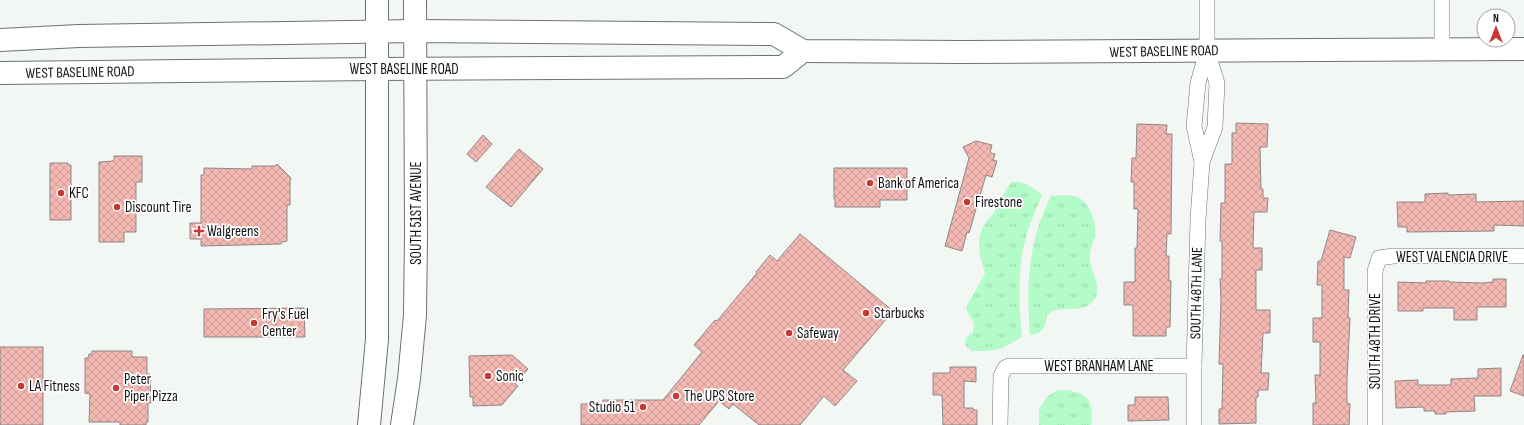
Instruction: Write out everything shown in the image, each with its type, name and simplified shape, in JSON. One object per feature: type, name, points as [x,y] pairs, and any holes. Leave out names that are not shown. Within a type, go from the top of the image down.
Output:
[{"type":"main road","points":[[369,425],[377,339],[377,0]]},
{"type":"main road","name":"SOUTH 51ST AVENUE","points":[[402,425],[409,379],[415,315],[415,0]]},
{"type":"main road","name":"WEST BASELINE ROAD","points":[[0,40],[79,36],[415,31],[774,34],[804,51],[962,52],[1524,50]]},
{"type":"main road","name":"WEST BASELINE ROAD","points":[[0,73],[783,67],[804,51]]},
{"type":"street","points":[[1207,0],[1207,51]]},
{"type":"street","points":[[1442,0],[1442,50]]},
{"type":"street","name":"SOUTH 48TH LANE","points":[[1202,162],[1194,126],[1198,83],[1207,51]]},
{"type":"street","name":"SOUTH 48TH LANE","points":[[1194,425],[1198,219],[1202,162],[1215,127],[1217,90],[1217,84],[1207,51]]},
{"type":"street","name":"WEST VALENCIA DRIVE","points":[[1379,258],[1393,256],[1524,256]]},
{"type":"street","name":"SOUTH 48TH DRIVE","points":[[1375,425],[1375,271],[1379,258]]},
{"type":"street","name":"WEST BRANHAM LANE","points":[[1000,425],[1001,376],[1005,368],[1014,365],[1194,366]]},
{"type":"green space","points":[[1012,182],[1020,182],[1028,185],[1042,195],[1022,253],[1020,301],[1022,337],[1001,349],[972,351],[965,345],[966,338],[973,332],[974,324],[966,309],[985,273],[979,247],[980,234]]},
{"type":"green space","points":[[1067,195],[1078,197],[1085,202],[1094,221],[1095,236],[1090,257],[1097,286],[1096,296],[1089,305],[1085,307],[1052,311],[1047,315],[1045,326],[1039,333],[1030,335],[1028,298],[1030,264],[1037,230],[1051,196]]},
{"type":"green space","points":[[1057,390],[1074,391],[1080,393],[1089,401],[1092,415],[1091,425],[1039,425],[1039,409],[1047,397]]},
{"type":"building","points":[[1236,123],[1268,124],[1267,147],[1260,147],[1261,189],[1263,189],[1263,198],[1268,198],[1267,212],[1254,212],[1253,248],[1262,248],[1262,270],[1256,270],[1256,310],[1270,310],[1270,333],[1263,333],[1261,373],[1269,373],[1268,390],[1258,390],[1258,397],[1256,397],[1256,423],[1219,424],[1219,409],[1222,409],[1223,364],[1219,364],[1221,301],[1220,279],[1222,279],[1222,241],[1220,241],[1221,203],[1225,203],[1225,164],[1232,164],[1232,133],[1236,133]]},
{"type":"building","points":[[1137,124],[1167,125],[1166,134],[1172,134],[1171,234],[1167,234],[1166,256],[1169,256],[1169,281],[1171,281],[1170,327],[1166,327],[1166,336],[1133,336],[1133,305],[1124,305],[1124,282],[1135,282],[1135,248],[1137,248],[1138,209],[1134,209],[1134,182],[1131,182],[1132,158],[1136,158]]},
{"type":"building","points":[[483,135],[492,144],[476,162],[467,154]]},
{"type":"building","name":"Firestone","points":[[976,141],[992,145],[990,153],[995,154],[993,160],[997,161],[992,177],[986,175],[969,233],[967,232],[962,251],[945,246],[969,158],[963,147]]},
{"type":"building","points":[[519,149],[543,169],[511,207],[486,187]]},
{"type":"building","name":"Discount Tire","points":[[114,156],[142,156],[142,182],[136,182],[136,232],[124,232],[124,242],[99,242],[99,162],[114,161]]},
{"type":"building","name":"KFC","points":[[50,163],[68,163],[68,165],[71,165],[71,220],[50,220]]},
{"type":"building","name":"Walgreens","points":[[277,164],[291,178],[290,205],[287,205],[287,241],[282,242],[281,244],[201,246],[201,239],[190,239],[190,223],[201,223],[201,175],[204,175],[204,168],[252,169],[252,166],[275,166]]},
{"type":"building","name":"Bank of America","points":[[834,168],[907,168],[907,200],[880,200],[880,207],[835,207]]},
{"type":"building","points":[[1448,193],[1448,195],[1476,194],[1476,202],[1524,201],[1524,226],[1494,225],[1494,231],[1407,232],[1407,227],[1398,227],[1397,202],[1425,202],[1425,194]]},
{"type":"building","points":[[1330,230],[1356,237],[1350,258],[1344,257],[1344,290],[1349,290],[1348,318],[1350,318],[1347,380],[1347,403],[1350,404],[1349,425],[1313,425],[1313,403],[1316,403],[1315,375],[1320,375],[1320,342],[1313,342],[1313,318],[1322,318],[1322,285],[1317,285],[1318,261],[1321,261]]},
{"type":"building","name":"Safeway","points":[[800,234],[893,311],[843,370],[857,381],[835,406],[824,396],[800,425],[759,425],[733,404],[729,409],[719,401],[699,425],[581,425],[581,404],[603,404],[603,400],[663,400],[702,352],[694,345],[715,320],[717,321],[770,255],[777,261]]},
{"type":"building","points":[[1493,279],[1506,279],[1506,307],[1477,307],[1477,320],[1454,320],[1454,308],[1423,308],[1423,311],[1398,311],[1398,282],[1426,283],[1426,281],[1449,281],[1483,283],[1493,282]]},
{"type":"building","name":"Fry's Fuel Center","points":[[304,308],[305,337],[204,337],[204,309]]},
{"type":"building","name":"LA Fitness","points":[[0,347],[43,347],[43,425],[0,425]]},
{"type":"building","name":"Peter Piper Pizza","points":[[92,351],[132,351],[132,357],[147,357],[147,374],[150,374],[151,403],[148,403],[148,422],[146,422],[146,425],[120,425],[120,422],[89,422],[90,394],[85,393],[85,358],[88,358],[89,354],[92,354]]},
{"type":"building","points":[[512,355],[528,369],[515,384],[518,386],[502,405],[473,406],[473,397],[470,397],[469,356]]},
{"type":"building","points":[[1524,355],[1524,396],[1510,391]]},
{"type":"building","points":[[950,367],[976,367],[976,382],[964,381],[964,408],[973,408],[973,410],[977,410],[977,425],[943,425],[942,395],[933,395],[933,373],[950,373]]},
{"type":"building","points":[[1501,368],[1501,396],[1474,396],[1475,411],[1435,414],[1435,411],[1424,411],[1424,407],[1396,408],[1395,381],[1418,380],[1418,385],[1451,385],[1451,379],[1478,378],[1478,369]]},
{"type":"building","points":[[1135,397],[1168,397],[1169,420],[1128,421],[1128,405],[1135,405]]},
{"type":"place","name":"Bank of America","points":[[870,183]]},
{"type":"place","name":"KFC","points":[[61,193]]},
{"type":"place","name":"Firestone","points":[[967,202]]},
{"type":"place","name":"Discount Tire","points":[[117,207]]},
{"type":"place","name":"Walgreens","points":[[199,231]]},
{"type":"place","name":"Starbucks","points":[[866,313]]},
{"type":"place","name":"Fry's Fuel Center","points":[[254,323]]},
{"type":"place","name":"Safeway","points":[[789,333]]},
{"type":"place","name":"Sonic","points":[[488,376]]},
{"type":"place","name":"LA Fitness","points":[[21,386]]},
{"type":"place","name":"Peter Piper Pizza","points":[[116,388]]},
{"type":"place","name":"The UPS Store","points":[[676,396]]},
{"type":"place","name":"Studio 51","points":[[643,407]]}]
